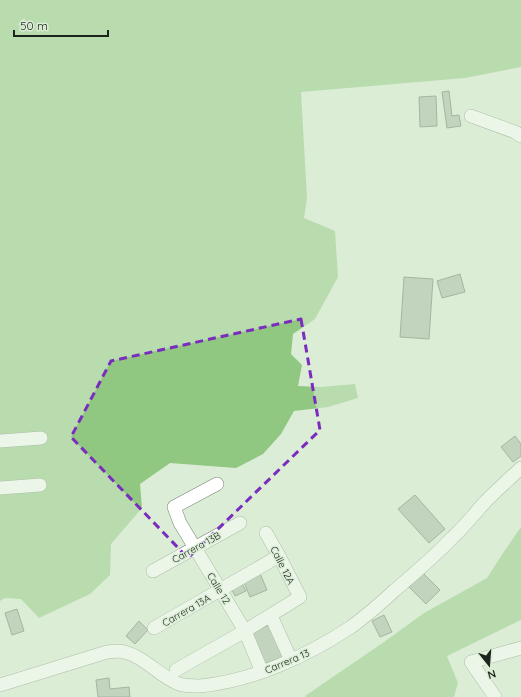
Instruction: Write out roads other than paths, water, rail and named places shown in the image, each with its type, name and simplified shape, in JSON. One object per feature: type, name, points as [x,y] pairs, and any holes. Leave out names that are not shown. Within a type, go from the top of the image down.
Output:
[{"type":"street","points":[[471,116],[515,132],[521,136]]},
{"type":"street","points":[[0,441],[41,438]]},
{"type":"street","name":"Carrera 13","points":[[0,685],[106,652],[118,651],[127,653],[139,658],[180,684],[189,686],[199,686],[239,679],[262,672],[291,660],[330,640],[352,626],[373,609],[454,537],[485,502],[521,468]]},
{"type":"street","name":"Calle 12","points":[[217,484],[174,506],[180,523],[245,631],[262,672]]},
{"type":"street","points":[[0,488],[40,485]]},
{"type":"street","name":"Carrera 13B","points":[[153,571],[240,523]]},
{"type":"street","name":"Calle 12A","points":[[266,533],[300,597],[271,616]]},
{"type":"street","name":"Carrera 13A","points":[[154,628],[279,556]]},
{"type":"street","points":[[176,670],[271,616],[291,660]]},
{"type":"street","points":[[495,697],[471,662],[521,648]]}]
